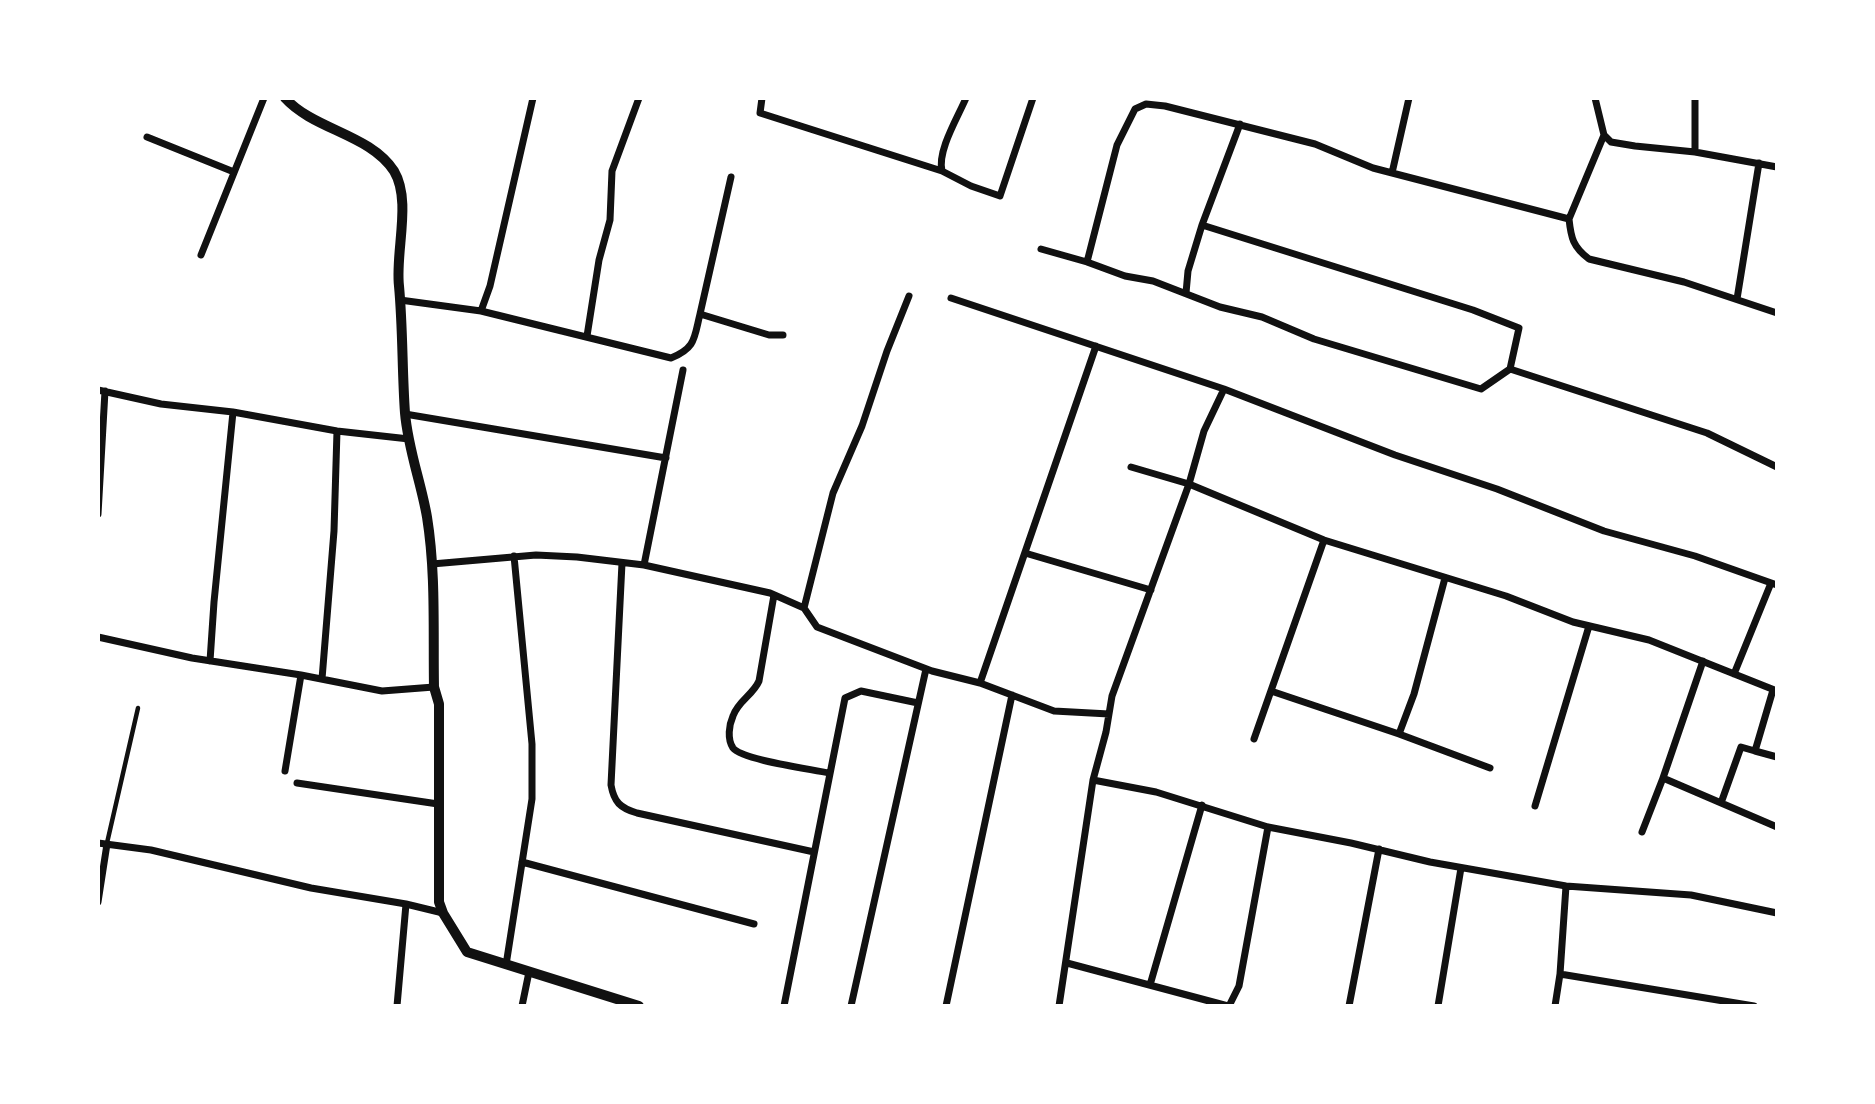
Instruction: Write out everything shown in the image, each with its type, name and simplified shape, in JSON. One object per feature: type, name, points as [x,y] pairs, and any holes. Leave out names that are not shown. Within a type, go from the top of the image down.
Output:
[{"type":"street","points":[[201,256],[264,98]]},
{"type":"street","points":[[285,98],[318,121],[383,158],[400,183],[397,272],[405,414],[427,517],[432,564],[435,687],[439,704],[439,902],[443,913],[467,952],[639,1006]]},
{"type":"street","points":[[481,311],[490,286],[533,98]]},
{"type":"street","points":[[587,336],[610,220],[612,171],[639,98]]},
{"type":"street","points":[[762,98],[760,113],[942,171],[971,186],[1000,196],[1033,98]]},
{"type":"street","points":[[942,171],[944,150],[966,98]]},
{"type":"street","points":[[1392,173],[1409,98]]},
{"type":"street","points":[[1595,98],[1604,135],[1611,142],[1695,152],[1777,167]]},
{"type":"street","points":[[1695,98],[1695,152]]},
{"type":"street","points":[[1087,262],[1117,145],[1135,108],[1146,104],[1165,106],[1315,144],[1392,173],[1569,219]]},
{"type":"street","points":[[1186,293],[1188,271],[1202,225],[1240,124]]},
{"type":"street","points":[[1604,135],[1569,219],[1571,240],[1577,250],[1588,259],[1684,282],[1777,313]]},
{"type":"street","points":[[147,137],[234,172]]},
{"type":"street","points":[[1738,299],[1759,163]]},
{"type":"street","points":[[400,300],[481,311],[671,358],[684,353],[692,345],[732,177]]},
{"type":"street","points":[[1041,249],[1125,276],[1153,281],[1220,307],[1262,317],[1314,338],[1481,389],[1510,369],[1519,328],[1473,310],[1202,225]]},
{"type":"street","points":[[804,608],[833,493],[862,426],[909,296]]},
{"type":"street","points":[[951,298],[1224,389],[1604,531],[1695,556],[1774,584],[1734,674]]},
{"type":"street","points":[[700,314],[769,335],[783,335]]},
{"type":"street","points":[[980,682],[1096,346]]},
{"type":"street","points":[[1510,369],[1707,433],[1777,467]]},
{"type":"street","points":[[644,565],[683,370]]},
{"type":"street","points":[[1059,1006],[1093,780],[1112,696],[1189,484],[1204,431],[1224,389]]},
{"type":"street","points":[[98,514],[101,391],[161,404],[233,412],[337,431],[409,439]]},
{"type":"street","points":[[210,661],[233,412]]},
{"type":"street","points":[[405,414],[666,458]]},
{"type":"street","points":[[321,679],[334,531],[337,431]]},
{"type":"street","points":[[1132,467],[1189,484],[1324,540],[1506,596],[1573,622],[1648,640],[1775,690],[1755,751]]},
{"type":"street","points":[[1254,740],[1324,540]]},
{"type":"street","points":[[1025,553],[1151,590]]},
{"type":"street","points":[[432,564],[514,556],[564,557],[644,565],[774,595],[804,608],[817,627],[926,669],[980,682],[1054,711],[1109,714]]},
{"type":"street","points":[[506,965],[532,799],[532,744],[514,556]]},
{"type":"street","points":[[621,563],[611,785],[613,797],[618,804],[637,813],[814,852]]},
{"type":"street","points":[[1399,734],[1421,672],[1445,578]]},
{"type":"street","points":[[774,595],[759,681],[732,716],[729,739],[738,753],[829,773]]},
{"type":"street","points":[[1535,806],[1589,626]]},
{"type":"street","points":[[98,637],[210,661],[382,691],[435,687]]},
{"type":"street","points":[[1642,832],[1664,778],[1703,661]]},
{"type":"street","points":[[851,1006],[926,669]]},
{"type":"street","points":[[285,771],[301,675]]},
{"type":"street","points":[[784,1006],[845,698],[862,691],[918,703]]},
{"type":"street","points":[[1271,691],[1490,768]]},
{"type":"street","points":[[946,1006],[1012,695]]},
{"type":"street","points":[[1721,803],[1741,747],[1777,757]]},
{"type":"street","points":[[1664,778],[1777,827]]},
{"type":"street","points":[[1093,780],[1156,792],[1268,827],[1461,867],[1566,886],[1691,895],[1777,913]]},
{"type":"street","points":[[298,783],[438,804]]},
{"type":"street","points":[[1150,985],[1202,805]]},
{"type":"street","points":[[1067,963],[1229,1006],[1239,986],[1268,827]]},
{"type":"street","points":[[98,902],[102,843],[151,850],[311,888],[443,913]]},
{"type":"street","points":[[1349,1006],[1379,849]]},
{"type":"street","points":[[522,862],[754,924]]},
{"type":"street","points":[[1438,1006],[1461,867]]},
{"type":"street","points":[[1555,1006],[1566,886]]},
{"type":"street","points":[[397,1006],[406,904]]},
{"type":"street","points":[[522,1006],[529,972]]},
{"type":"street","points":[[1560,974],[1754,1006]]},
{"type":"lane","points":[[102,843],[138,708]]}]
